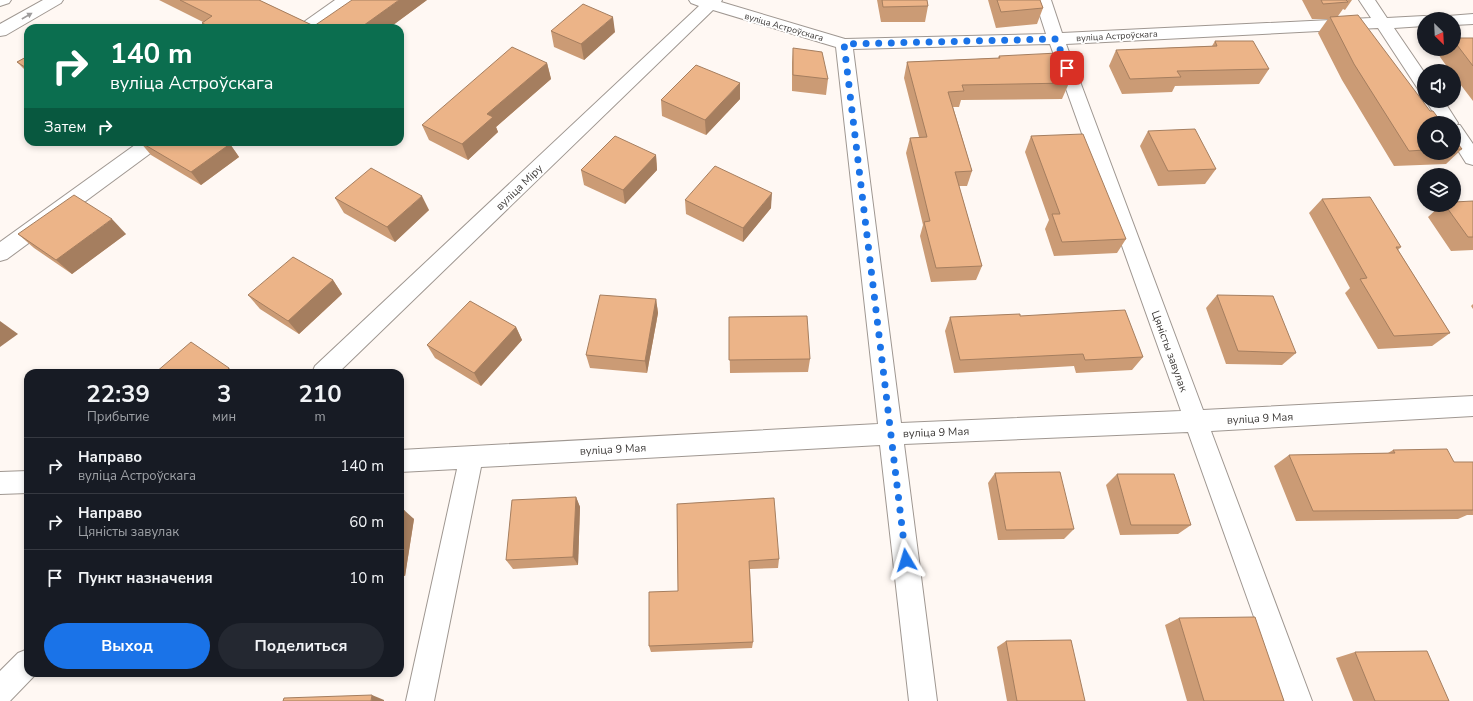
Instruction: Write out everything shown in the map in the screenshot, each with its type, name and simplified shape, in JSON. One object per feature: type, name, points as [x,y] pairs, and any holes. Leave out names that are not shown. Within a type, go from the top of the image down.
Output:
[{"type":"street","points":[[0,31],[54,0]]},
{"type":"street","points":[[313,24],[346,0]]},
{"type":"street","name":"Цяністы завулак","points":[[1043,0],[1298,701]]},
{"type":"street","points":[[1367,0],[1417,75]]},
{"type":"street","name":"вуліца Астроўскага","points":[[707,2],[844,44],[1056,39],[1417,21]]},
{"type":"street","name":"вуліца Міру","points":[[327,369],[707,2]]},
{"type":"street","points":[[1461,20],[1473,19]]},
{"type":"street","points":[[844,44],[923,701]]},
{"type":"street","points":[[1461,140],[1473,158]]},
{"type":"street","points":[[0,253],[147,146]]},
{"type":"street","name":"вуліца 9 Мая","points":[[404,461],[891,434],[1196,421],[1473,406]]},
{"type":"street","points":[[420,701],[471,457]]},
{"type":"street","points":[[0,483],[24,482]]},
{"type":"street","points":[[0,691],[24,667]]},
{"type":"building","points":[[180,0],[259,0],[310,24],[202,23],[212,16]]},
{"type":"building","points":[[352,0],[399,0],[366,24],[317,24]]},
{"type":"building","points":[[882,0],[927,0],[928,6],[883,7]]},
{"type":"building","points":[[997,0],[1040,0],[1043,8],[1001,12]]},
{"type":"building","points":[[1321,0],[1346,0],[1348,2],[1323,4]]},
{"type":"building","points":[[583,4],[613,17],[581,44],[551,31]]},
{"type":"building","points":[[1358,15],[1417,94],[1417,108],[1428,108],[1430,111],[1433,111],[1437,116],[1417,116],[1417,150],[1409,151],[1354,64],[1330,17]]},
{"type":"building","points":[[1461,38],[1473,38],[1473,66],[1461,50]]},
{"type":"building","points":[[1215,41],[1253,41],[1269,69],[1177,71],[1181,77],[1130,79],[1116,50],[1217,46]]},
{"type":"building","points":[[512,47],[547,63],[487,114],[493,117],[462,144],[422,125]]},
{"type":"building","points":[[793,48],[822,52],[828,79],[793,75]]},
{"type":"building","points":[[1058,53],[1069,83],[962,85],[964,91],[948,92],[972,171],[955,172],[982,266],[936,268],[924,222],[930,221],[910,138],[927,137],[907,62],[1000,58],[999,56]]},
{"type":"building","points":[[24,58],[24,66],[17,62]]},
{"type":"building","points":[[696,65],[740,83],[705,120],[661,100]]},
{"type":"building","points":[[1195,129],[1216,169],[1168,171],[1148,131]]},
{"type":"building","points":[[1083,134],[1126,239],[1062,242],[1052,214],[1060,214],[1031,136]]},
{"type":"building","points":[[615,136],[656,155],[623,190],[581,170]]},
{"type":"building","points":[[147,146],[227,146],[191,172]]},
{"type":"building","points":[[715,166],[772,193],[743,228],[685,200]]},
{"type":"building","points":[[371,168],[422,196],[387,227],[335,198]]},
{"type":"building","points":[[74,195],[112,219],[56,260],[18,234]]},
{"type":"building","points":[[1370,197],[1401,247],[1396,247],[1450,333],[1394,336],[1360,279],[1367,278],[1322,199]]},
{"type":"building","points":[[1473,201],[1473,237],[1468,237],[1450,212],[1461,212],[1461,202]]},
{"type":"building","points":[[293,257],[333,280],[288,321],[248,295]]},
{"type":"building","points":[[600,295],[656,299],[645,361],[586,355]]},
{"type":"building","points":[[1217,295],[1273,296],[1296,353],[1238,351]]},
{"type":"building","points":[[470,301],[516,327],[474,373],[427,345]]},
{"type":"building","points":[[1125,310],[1143,357],[1085,360],[1083,354],[960,360],[950,317],[1020,314],[1020,316]]},
{"type":"building","points":[[807,316],[810,359],[729,360],[729,317]]},
{"type":"building","points":[[191,342],[229,368],[228,369],[160,369]]},
{"type":"building","points":[[1447,449],[1454,462],[1473,462],[1473,510],[1313,511],[1289,455],[1395,453],[1393,450]]},
{"type":"building","points":[[1060,472],[1074,529],[1006,530],[995,473]]},
{"type":"building","points":[[1117,474],[1174,474],[1191,525],[1131,525]]},
{"type":"building","points":[[576,497],[573,557],[506,560],[512,500]]},
{"type":"building","points":[[774,498],[779,559],[749,561],[753,642],[649,646],[649,592],[678,591],[677,504]]},
{"type":"building","points":[[1255,617],[1284,701],[1204,701],[1179,618]]},
{"type":"building","points":[[1071,640],[1085,701],[1017,701],[1006,641]]},
{"type":"building","points":[[1427,651],[1449,701],[1375,701],[1355,652]]},
{"type":"building","points":[[372,695],[371,701],[283,701],[284,698]]},
{"type":"route","points":[[906,560],[844,44],[1056,39],[1067,68]]}]
